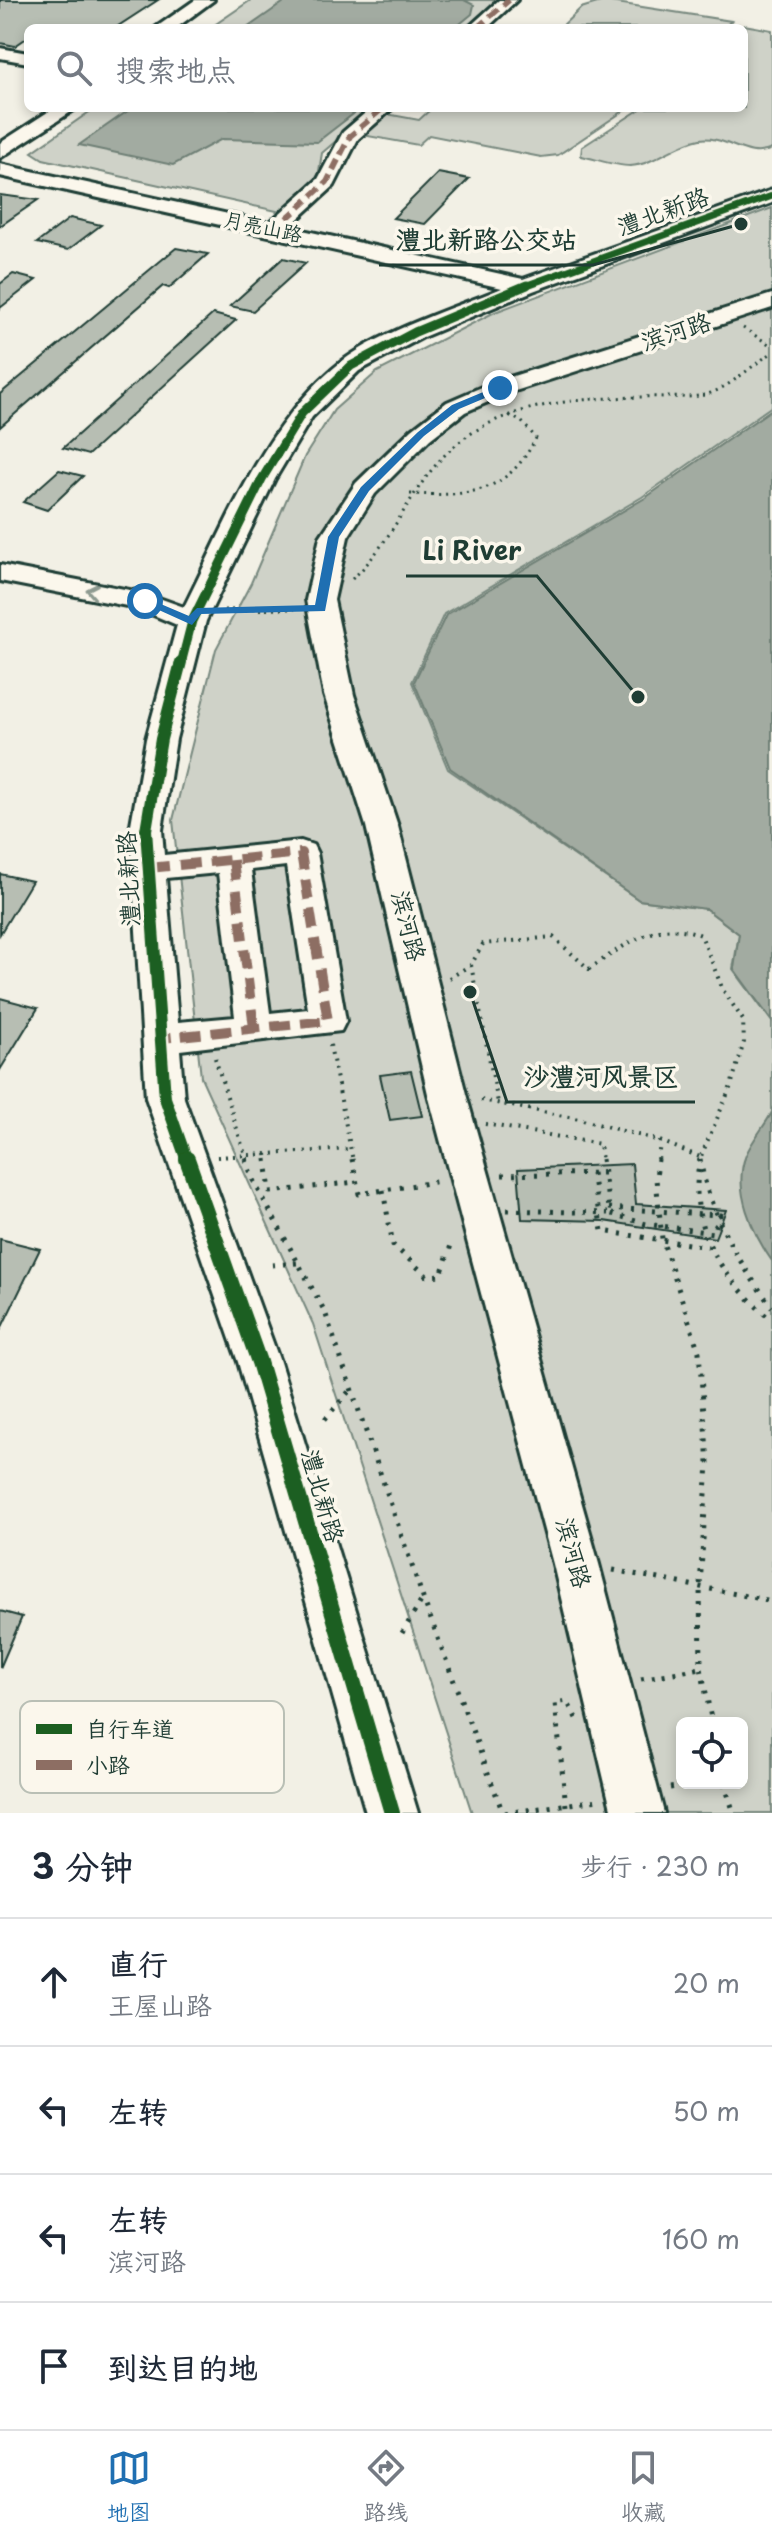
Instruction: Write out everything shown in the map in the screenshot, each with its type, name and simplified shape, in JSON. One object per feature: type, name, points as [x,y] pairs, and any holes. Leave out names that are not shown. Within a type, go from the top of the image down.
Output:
[{"type":"street","points":[[170,24],[206,0]]},
{"type":"street","points":[[192,24],[228,0]]},
{"type":"street","points":[[482,24],[509,0]]},
{"type":"street","points":[[0,53],[24,57]]},
{"type":"street","points":[[0,137],[37,112]]},
{"type":"street","points":[[0,152],[61,112]]},
{"type":"street","points":[[274,230],[327,182],[350,136],[378,112]]},
{"type":"street","name":"月亮山路","points":[[0,170],[525,286]]},
{"type":"street","name":"澧北新路","points":[[392,1813],[259,1362],[165,1098],[146,830],[161,739],[195,616],[262,479],[302,413],[351,366],[415,332],[525,286],[772,196]]},
{"type":"street","name":"滨河路","points":[[638,1813],[576,1564],[447,1094],[382,826],[339,695],[321,604],[334,537],[365,489],[421,434],[456,407],[500,388],[772,301]]},
{"type":"street","points":[[0,573],[145,601],[195,616]]},
{"type":"street","points":[[0,594],[134,622],[195,616]]},
{"type":"street","points":[[149,868],[301,853],[328,1021],[161,1038]]},
{"type":"street","points":[[233,860],[254,1028]]},
{"type":"path","points":[[725,316],[772,346]]},
{"type":"path","points":[[195,616],[321,604],[366,567],[410,494],[434,463],[474,428],[542,403],[703,395],[728,385],[741,372],[772,353]]},
{"type":"path","points":[[410,494],[472,494],[520,467],[527,461],[536,438],[522,422],[507,414]]},
{"type":"path","points":[[498,1103],[471,965],[483,944],[553,937],[589,969],[656,929],[693,930],[701,935],[723,990],[743,1020],[744,1042],[731,1086],[700,1157],[695,1183],[708,1247],[735,1288],[772,1321]]},
{"type":"path","points":[[211,1033],[243,1155],[272,1220],[325,1312],[423,1598],[504,1813],[566,1806],[555,1703],[567,1701],[579,1725]]},
{"type":"path","points":[[329,1041],[359,1194],[454,1179]]},
{"type":"path","points":[[447,1094],[579,1119],[660,1141],[700,1157]]},
{"type":"path","points":[[521,1128],[600,1144],[609,1210]]},
{"type":"path","points":[[660,1141],[656,1179],[662,1239],[699,1352],[708,1463],[700,1586],[701,1668],[711,1717]]},
{"type":"path","points":[[186,1158],[350,1149]]},
{"type":"path","points":[[266,1154],[270,1192],[356,1182]]},
{"type":"path","points":[[700,1157],[703,1187],[727,1244],[772,1307]]},
{"type":"path","points":[[592,1173],[602,1231],[708,1247]]},
{"type":"path","points":[[523,1174],[604,1173]]},
{"type":"path","points":[[383,1190],[393,1245],[427,1276],[441,1275],[454,1236]]},
{"type":"path","points":[[507,1210],[609,1210],[720,1215],[713,1233],[646,1224],[609,1210]]},
{"type":"path","points":[[272,1265],[297,1263]]},
{"type":"path","points":[[325,1419],[351,1389]]},
{"type":"path","points":[[576,1564],[772,1601]]},
{"type":"path","points":[[402,1633],[423,1598]]},
{"type":"path","points":[[607,1684],[701,1668]]},
{"type":"path","points":[[726,1789],[734,1813]]},
{"type":"shaded area","points":[[251,0],[500,0],[473,24],[216,24]]},
{"type":"shaded area","points":[[287,0],[464,0],[474,5],[472,14],[460,24],[253,24]]},
{"type":"shaded area","points":[[604,1],[731,21],[728,24],[564,24],[581,8]]},
{"type":"shaded area","points":[[748,26],[772,30],[772,149],[754,152],[719,141],[700,139],[648,162],[630,166],[581,156],[582,147],[636,112],[748,112]]},
{"type":"shaded area","points":[[89,112],[369,112],[322,153],[318,177],[281,212],[43,159],[32,152]]},
{"type":"shaded area","points":[[126,112],[356,112],[317,142],[222,139],[173,165],[79,145]]},
{"type":"shaded area","points":[[428,112],[622,112],[558,155],[541,157],[429,135],[418,145],[362,135],[387,114],[419,120]]},
{"type":"shaded area","points":[[772,208],[772,406],[642,497],[444,614],[412,682],[448,769],[639,900],[706,909],[739,934],[733,969],[772,1022],[772,1813],[472,1813],[313,1324],[201,1077],[173,820],[216,649],[251,583],[305,456],[334,410],[377,372],[495,312]]},
{"type":"shaded area","points":[[772,409],[772,1021],[734,969],[739,934],[706,909],[639,900],[450,768],[414,682],[446,615],[645,498]]},
{"type":"shaded area","points":[[772,1112],[772,1261],[752,1225],[741,1182],[746,1155]]},
{"type":"building","points":[[0,0],[158,0],[121,24],[24,24],[24,40],[15,46],[0,43]]},
{"type":"building","points":[[438,173],[469,179],[425,224],[393,218]]},
{"type":"building","points":[[0,195],[38,200],[0,226]]},
{"type":"building","points":[[70,218],[101,225],[68,250],[37,243]]},
{"type":"building","points":[[176,248],[208,254],[169,288],[163,286],[0,427],[0,394]]},
{"type":"building","points":[[283,258],[306,263],[253,311],[230,306]]},
{"type":"building","points":[[13,274],[36,280],[0,308],[0,284]]},
{"type":"building","points":[[213,314],[236,320],[88,455],[63,448]]},
{"type":"building","points":[[59,470],[83,476],[47,510],[23,502]]},
{"type":"building","points":[[0,874],[32,881],[0,934]]},
{"type":"building","points":[[0,998],[38,1008],[0,1070]]},
{"type":"building","points":[[411,1071],[422,1116],[390,1120],[380,1075]]},
{"type":"building","points":[[632,1164],[636,1204],[726,1210],[715,1238],[604,1221],[522,1219],[518,1169]]},
{"type":"building","points":[[0,1239],[40,1249],[0,1331]]},
{"type":"building","points":[[0,1611],[22,1617],[0,1668]]},
{"type":"marked path","points":[[482,24],[509,0]]},
{"type":"marked path","points":[[274,230],[327,182],[350,136],[378,112]]},
{"type":"marked path","points":[[149,868],[301,853],[328,1021],[161,1038]]},
{"type":"marked path","points":[[233,860],[254,1028]]},
{"type":"cycle path","points":[[392,1813],[259,1362],[165,1098],[146,830],[161,739],[192,621],[262,479],[302,413],[351,366],[415,332],[525,286],[772,196]]},
{"type":"place","name":"澧北新路公交站","points":[[741,224]]},
{"type":"place","name":"Li River","points":[[638,697]]},
{"type":"place","name":"沙澧河风景区","points":[[470,992]]},
{"type":"route","points":[[145,601],[192,621],[197,611],[321,609],[320,600],[334,537],[365,489],[421,434],[456,407],[500,388]]}]
